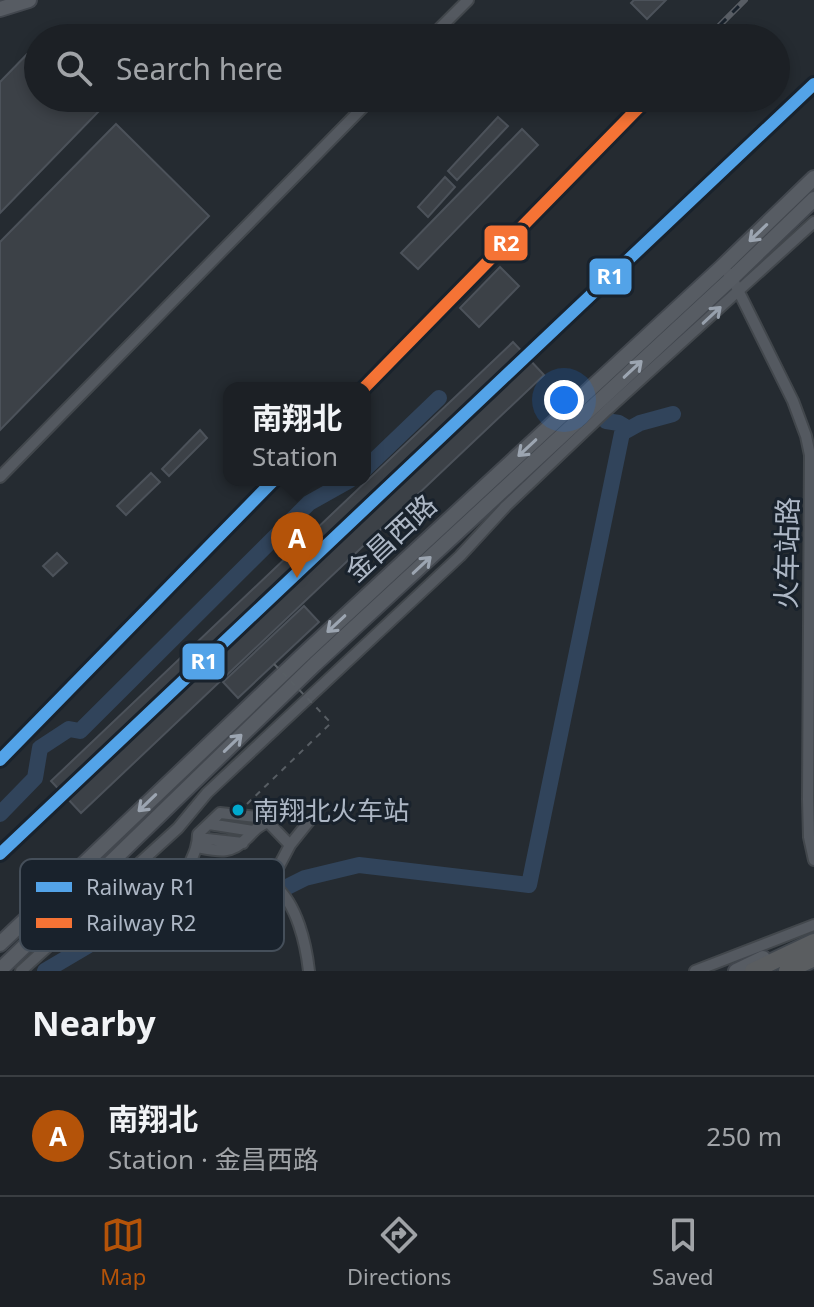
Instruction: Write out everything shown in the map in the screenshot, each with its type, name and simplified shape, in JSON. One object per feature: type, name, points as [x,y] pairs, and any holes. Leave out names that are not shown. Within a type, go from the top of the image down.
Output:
[{"type":"highway","points":[[753,971],[814,942]]},
{"type":"highway","points":[[787,971],[814,958]]},
{"type":"main road","points":[[0,9],[29,0]]},
{"type":"main road","name":"金昌西路","points":[[90,859],[305,653],[731,279],[814,178]]},
{"type":"main road","name":"金昌西路","points":[[114,859],[315,664],[814,199]]},
{"type":"main road","name":"金昌西路","points":[[3,942],[20,926]]},
{"type":"main road","points":[[736,971],[814,934]]},
{"type":"main road","name":"金昌西路","points":[[0,970],[20,950]]},
{"type":"street","points":[[444,24],[468,0]]},
{"type":"street","points":[[0,477],[358,112]]},
{"type":"street","points":[[144,859],[178,828],[207,793],[460,556],[517,495],[607,410],[731,279],[814,222]]},
{"type":"street","name":"火车站路","points":[[731,279],[788,392],[810,455],[808,823],[814,860]]},
{"type":"street","points":[[192,859],[198,834],[220,813],[257,817],[268,822],[290,845]]},
{"type":"street","points":[[284,859],[290,845],[310,820]]},
{"type":"street","points":[[198,842],[218,851],[232,850],[258,826],[268,822]]},
{"type":"street","points":[[209,824],[253,831]]},
{"type":"street","points":[[284,898],[302,928],[309,971]]},
{"type":"street","points":[[695,971],[814,925]]},
{"type":"street","points":[[24,969],[44,951]]},
{"type":"path","points":[[247,804],[331,723],[274,664]]},
{"type":"building","points":[[634,0],[666,0],[647,19],[631,3]]},
{"type":"building","points":[[24,57],[24,112],[98,112],[0,213],[0,82]]},
{"type":"building","points":[[498,117],[508,126],[457,180],[448,171]]},
{"type":"building","points":[[116,124],[209,216],[0,430],[0,242]]},
{"type":"building","points":[[522,129],[538,145],[418,269],[401,253]]},
{"type":"building","points":[[445,177],[455,187],[428,217],[418,207]]},
{"type":"building","points":[[500,267],[519,286],[479,327],[460,308]]},
{"type":"building","points":[[513,342],[544,375],[81,813],[51,781],[361,486],[371,486],[371,477]]},
{"type":"building","points":[[200,430],[207,438],[169,476],[162,469]]},
{"type":"building","points":[[151,473],[160,482],[126,515],[117,506]]},
{"type":"building","points":[[57,553],[67,563],[53,576],[43,566]]},
{"type":"building","points":[[304,606],[319,622],[238,698],[223,682]]},
{"type":"waterway","points":[[371,463],[439,398]]},
{"type":"waterway","points":[[284,888],[305,878],[359,865],[529,885],[622,433],[640,423],[673,414]]},
{"type":"waterway","points":[[606,421],[629,429]]},
{"type":"waterway","points":[[0,814],[35,778],[40,748],[69,729],[80,731],[309,503],[339,486]]},
{"type":"waterway","points":[[45,971],[79,951]]},
{"type":"railway","points":[[721,24],[745,0]]},
{"type":"railway","points":[[790,107],[814,84]]},
{"type":"railway","points":[[370,382],[634,112]]},
{"type":"railway","points":[[0,854],[784,112]]},
{"type":"railway","points":[[0,760],[268,486]]},
{"type":"rail line","name":"R1","points":[[790,107],[814,84]]},
{"type":"rail line","name":"R2","points":[[370,382],[634,112]]},
{"type":"rail line","name":"R1","points":[[0,854],[784,112]]},
{"type":"rail line","name":"R1","points":[[0,760],[268,486]]},
{"type":"place","name":"南翔北","points":[[297,578]]},
{"type":"place","name":"南翔北火车站","points":[[238,810]]}]
